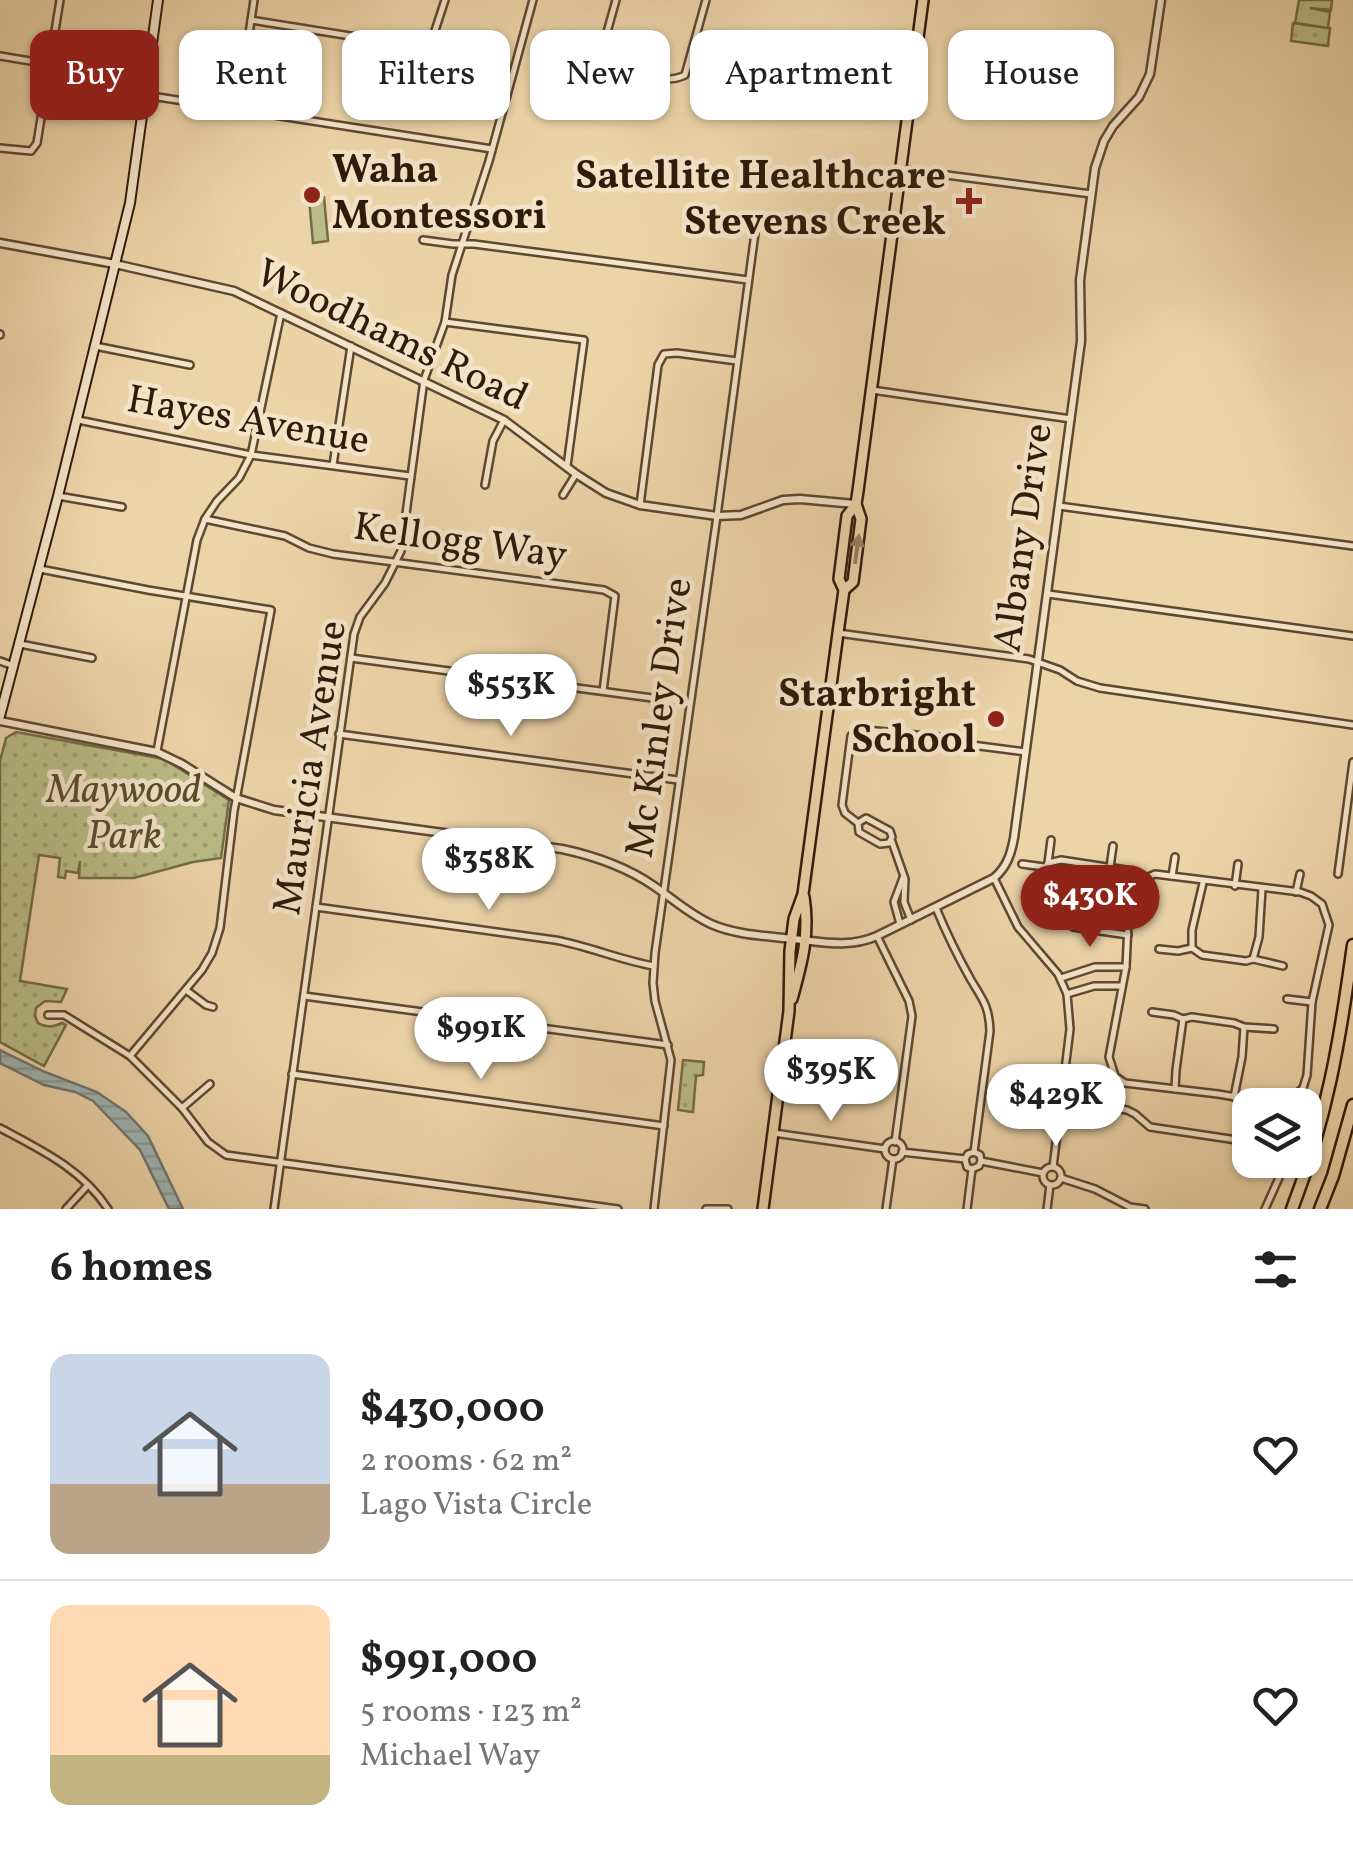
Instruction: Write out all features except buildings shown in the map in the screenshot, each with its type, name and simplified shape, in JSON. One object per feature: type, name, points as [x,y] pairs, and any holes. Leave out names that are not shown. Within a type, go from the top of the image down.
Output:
[{"type":"highway","points":[[1292,1209],[1329,1094],[1353,945]]},
{"type":"highway","points":[[1320,1209],[1353,1104]]},
{"type":"main road","points":[[154,30],[158,0]]},
{"type":"main road","points":[[763,1209],[788,1011],[788,959],[794,919],[803,894],[844,590],[853,582],[861,519],[856,504],[923,0]]},
{"type":"main road","points":[[0,719],[130,203],[142,120]]},
{"type":"main road","points":[[788,1011],[806,940],[808,920],[803,894]]},
{"type":"street","points":[[54,30],[60,0]]},
{"type":"street","points":[[250,30],[254,0]]},
{"type":"street","points":[[251,20],[430,46],[445,0]]},
{"type":"street","name":"Mauricia Avenue","points":[[274,1209],[354,634],[360,616],[385,583],[400,550],[424,380],[445,322],[452,275],[533,0]]},
{"type":"street","points":[[616,0],[600,65],[610,71],[674,82],[685,75],[706,0]]},
{"type":"street","name":"Albany Drive","points":[[994,878],[1012,850],[1071,418],[1082,328],[1080,280],[1096,168],[1104,141],[1140,96],[1150,74],[1161,0]]},
{"type":"street","points":[[0,56],[30,61]]},
{"type":"street","points":[[0,148],[31,151],[37,144],[40,120]]},
{"type":"street","points":[[312,120],[492,149]]},
{"type":"street","points":[[901,168],[1092,194]]},
{"type":"street","name":"Mc Kinley Drive","points":[[654,1209],[671,1060],[655,1002],[654,966],[755,233]]},
{"type":"street","points":[[423,240],[748,280]]},
{"type":"street","name":"Woodhams Road","points":[[0,243],[234,291],[504,420],[566,468],[606,492],[640,505],[718,516],[740,515],[783,500],[856,504]]},
{"type":"street","points":[[157,752],[197,540],[217,501],[252,455],[281,313]]},
{"type":"street","points":[[445,322],[584,340],[566,468]]},
{"type":"street","points":[[95,346],[190,365]]},
{"type":"street","points":[[333,465],[351,346]]},
{"type":"street","points":[[640,505],[658,365],[664,354],[738,362]]},
{"type":"street","points":[[872,390],[1071,418]]},
{"type":"street","name":"Hayes Avenue","points":[[77,420],[252,455],[410,476]]},
{"type":"street","points":[[486,485],[493,440],[504,420]]},
{"type":"street","points":[[563,495],[576,474]]},
{"type":"street","points":[[58,496],[122,506]]},
{"type":"street","points":[[1059,506],[1353,546]]},
{"type":"street","name":"Kellogg Way","points":[[206,519],[285,536],[333,554],[604,590],[615,596],[604,690]]},
{"type":"street","points":[[40,569],[271,610],[236,798],[220,928],[202,970],[130,1056]]},
{"type":"street","points":[[1048,594],[1353,636]]},
{"type":"street","points":[[838,633],[1018,657],[1060,670],[1097,688],[1353,725]]},
{"type":"street","points":[[20,644],[92,658]]},
{"type":"street","points":[[350,658],[690,703]]},
{"type":"street","points":[[0,660],[14,666]]},
{"type":"street","points":[[0,719],[157,752],[236,798],[274,810],[593,856],[621,867],[688,912],[723,928],[791,939],[850,944],[877,936],[994,878],[1018,927],[1060,978],[1067,994],[1070,1030],[1053,1166]]},
{"type":"street","points":[[891,840],[880,844],[859,832],[858,823],[845,813],[842,804],[851,736],[857,729],[941,737],[1026,752]]},
{"type":"street","points":[[339,734],[678,780]]},
{"type":"street","points":[[1338,874],[1353,762]]},
{"type":"street","points":[[858,823],[863,818],[870,819],[890,830],[906,883],[894,897],[900,925]]},
{"type":"street","points":[[1051,840],[1043,883],[1065,922],[1073,927],[1128,935]]},
{"type":"street","points":[[1110,867],[1113,846]]},
{"type":"street","points":[[1172,876],[1175,857]]},
{"type":"street","points":[[1022,864],[1046,865],[1061,860],[1130,871],[1139,880]]},
{"type":"street","points":[[1235,886],[1238,864]]},
{"type":"street","points":[[1232,1098],[1125,1083],[1114,1072],[1109,1057],[1124,986],[1132,892],[1139,880],[1155,874],[1296,892],[1322,904],[1329,925],[1312,1002],[1303,1088]]},
{"type":"street","points":[[1296,892],[1300,874]]},
{"type":"street","points":[[1192,948],[1194,917],[1204,882]]},
{"type":"street","points":[[1252,959],[1262,889]]},
{"type":"street","points":[[900,892],[911,920]]},
{"type":"street","points":[[316,906],[555,940],[654,966]]},
{"type":"street","points":[[936,908],[990,1016],[974,1152]]},
{"type":"street","points":[[877,936],[909,1001],[912,1016],[895,1142]]},
{"type":"street","points":[[1160,949],[1178,952],[1192,948]]},
{"type":"street","points":[[1192,948],[1202,955],[1283,966]]},
{"type":"street","points":[[1060,978],[1095,967],[1126,968]]},
{"type":"street","points":[[1067,994],[1103,984],[1124,986]]},
{"type":"street","points":[[186,990],[212,1008]]},
{"type":"street","points":[[303,996],[668,1045]]},
{"type":"street","points":[[1287,998],[1312,1002]]},
{"type":"street","points":[[1152,1012],[1183,1020],[1192,1017],[1274,1029]]},
{"type":"street","points":[[48,1014],[64,1015],[130,1056],[182,1108],[208,1142],[226,1154],[618,1209]]},
{"type":"street","points":[[1175,1089],[1183,1020]]},
{"type":"street","points":[[1236,1088],[1244,1027]]},
{"type":"street","points":[[1104,1093],[1114,1072]]},
{"type":"street","points":[[292,1074],[664,1126]]},
{"type":"street","points":[[182,1108],[210,1084]]},
{"type":"street","points":[[1062,1100],[1127,1110],[1150,1128],[1232,1139]]},
{"type":"street","points":[[0,1128],[62,1162],[88,1184],[108,1209]]},
{"type":"street","points":[[773,1133],[885,1149]]},
{"type":"street","points":[[895,1142],[902,1152],[893,1159],[885,1149],[895,1142]]},
{"type":"street","points":[[902,1152],[965,1159]]},
{"type":"street","points":[[972,1169],[965,1164],[968,1154],[980,1155],[982,1162]]},
{"type":"street","points":[[886,1209],[893,1159]]},
{"type":"street","points":[[972,1169],[982,1162]]},
{"type":"street","points":[[982,1162],[1043,1173]]},
{"type":"street","points":[[1053,1166],[1061,1178],[1050,1185],[1043,1179],[1043,1173],[1053,1166]]},
{"type":"street","points":[[967,1209],[972,1169]]},
{"type":"street","points":[[1061,1178],[1094,1189],[1129,1208],[1145,1209]]},
{"type":"street","points":[[1265,1209],[1279,1178]]},
{"type":"street","points":[[66,1209],[88,1184]]},
{"type":"street","points":[[1047,1209],[1050,1185]]},
{"type":"street","points":[[706,1209],[728,1209]]},
{"type":"green space","points":[[1299,0],[1332,0],[1331,10],[1310,8],[1330,12],[1328,28],[1295,23]]},
{"type":"green space","points":[[1293,23],[1330,28],[1328,46],[1291,41]]},
{"type":"green space","points":[[324,197],[328,241],[313,243],[309,198]]},
{"type":"green space","name":"Maywood Park","points":[[16,732],[164,759],[229,800],[221,858],[134,878],[79,878],[80,861],[78,873],[66,871],[65,878],[58,877],[60,858],[39,855],[20,981],[67,989],[61,1002],[45,1001],[36,1008],[38,1023],[66,1025],[44,1066],[0,1042],[0,761],[6,738]]},
{"type":"green space","points":[[683,1060],[704,1062],[703,1075],[696,1076],[693,1112],[678,1110]]},
{"type":"water","points":[[0,1050],[97,1092],[126,1112],[148,1136],[183,1209],[169,1209],[140,1150],[93,1101],[44,1085],[0,1063]]},
{"type":"place","name":"Waha Montessori","points":[[312,195]]},
{"type":"place","name":"Satellite Healthcare Stevens Creek","points":[[969,201]]},
{"type":"place","name":"Starbright School","points":[[996,719]]}]
